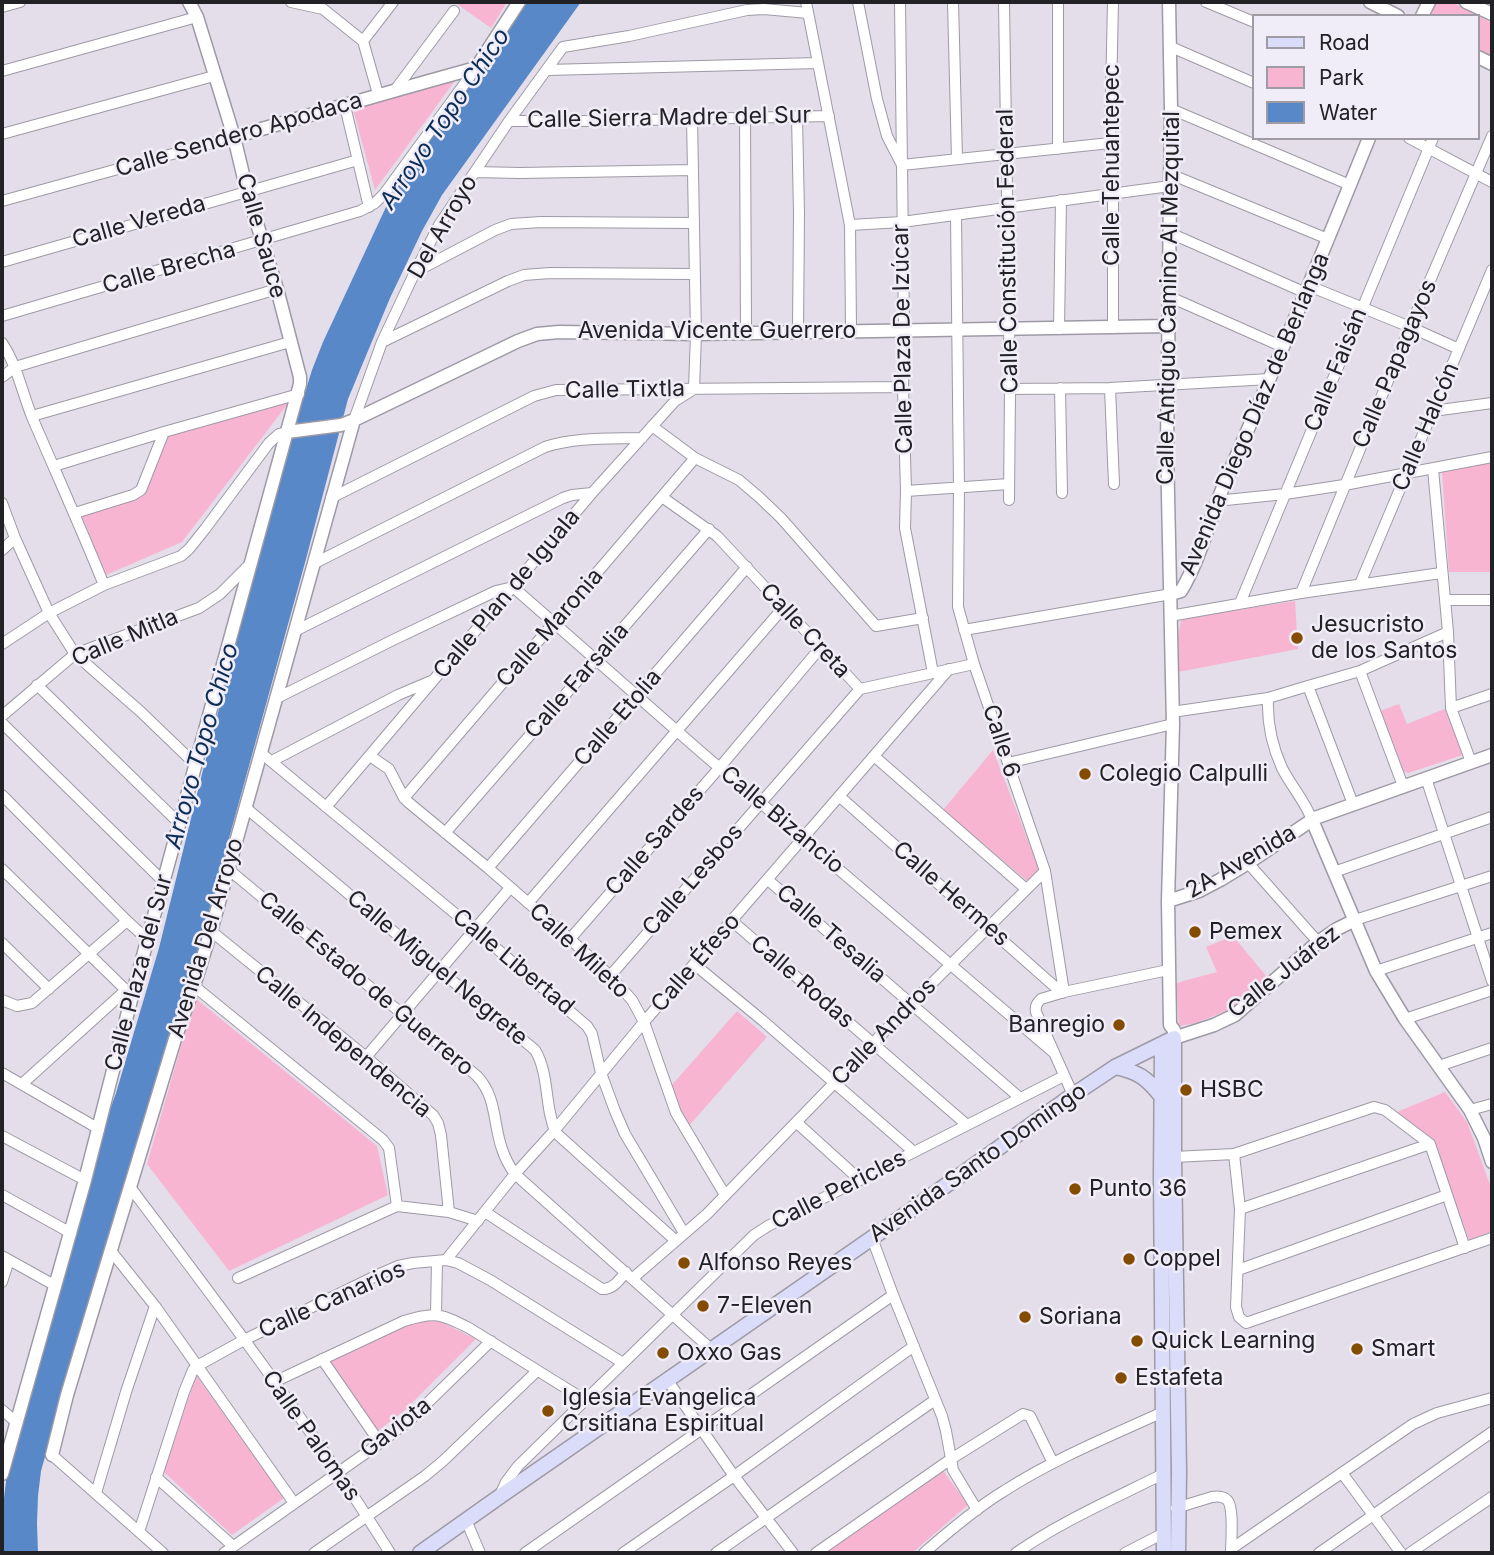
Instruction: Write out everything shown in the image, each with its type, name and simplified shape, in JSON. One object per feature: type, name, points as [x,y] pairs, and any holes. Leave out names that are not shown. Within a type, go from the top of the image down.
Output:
[{"type":"main road","name":"Avenida Santo Domingo","points":[[420,1553],[1073,1095],[1169,1036]]},
{"type":"main road","name":"Avenida Diego Díaz de Berlanga","points":[[1164,1553],[1161,1096],[1169,1036]]},
{"type":"main road","name":"Avenida Diego Díaz de Berlanga","points":[[1169,1036],[1174,1157],[1178,1553]]},
{"type":"main road","points":[[1115,1067],[1140,1074],[1161,1096]]},
{"type":"street","points":[[2,7],[20,2]]},
{"type":"street","name":"Calle Sauce","points":[[189,2],[197,17],[234,137],[300,377],[293,431]]},
{"type":"street","points":[[291,2],[325,5],[363,41],[378,94]]},
{"type":"street","points":[[363,41],[393,2]]},
{"type":"street","points":[[475,68],[519,2]]},
{"type":"street","points":[[858,2],[877,99],[887,136],[902,165],[1110,142]]},
{"type":"street","name":"Calle Plaza De Izúcar","points":[[900,2],[905,528],[933,673]]},
{"type":"street","points":[[953,2],[957,159]]},
{"type":"street","name":"Calle Constitución Federal","points":[[1004,2],[1010,389],[1009,500]]},
{"type":"street","points":[[1058,2],[1058,149]]},
{"type":"street","name":"Calle Tehuantepec","points":[[1113,2],[1110,142],[1113,193],[1113,328]]},
{"type":"street","name":"Calle Antiguo Camino Al Mezquital","points":[[1169,2],[1171,109],[1167,481],[1171,594]]},
{"type":"street","points":[[1206,2],[1252,21]]},
{"type":"street","points":[[1370,2],[1394,14]]},
{"type":"street","points":[[1466,2],[1492,14]]},
{"type":"street","points":[[807,7],[850,225],[851,330]]},
{"type":"street","name":"Del Arroyo","points":[[348,422],[382,342],[439,225],[509,121],[565,46],[629,36],[747,10],[807,7]]},
{"type":"street","points":[[395,90],[454,11]]},
{"type":"street","points":[[2,71],[197,17]]},
{"type":"street","points":[[1171,47],[1252,82]]},
{"type":"street","points":[[548,69],[818,63]]},
{"type":"street","name":"Calle Sendero Apodaca","points":[[2,201],[475,68]]},
{"type":"street","name":"Calle Brecha","points":[[2,316],[262,241],[369,207],[384,194],[475,68]]},
{"type":"street","points":[[2,134],[214,76]]},
{"type":"street","points":[[345,106],[369,207]]},
{"type":"street","points":[[1171,109],[1350,185]]},
{"type":"street","name":"Calle Sierra Madre del Sur","points":[[509,121],[829,116]]},
{"type":"street","points":[[797,117],[798,331]]},
{"type":"street","points":[[692,118],[694,389]]},
{"type":"street","points":[[745,118],[746,332]]},
{"type":"street","name":"Calle Papagayos","points":[[1301,593],[1492,136]]},
{"type":"street","name":"Avenida Diego Díaz de Berlanga","points":[[1169,1036],[1171,594],[1181,591],[1192,572],[1216,501],[1270,379],[1368,140]]},
{"type":"street","points":[[1431,143],[1492,182]]},
{"type":"street","name":"Calle Faisán","points":[[1240,603],[1431,143]]},
{"type":"street","name":"Calle Vereda","points":[[2,262],[358,160]]},
{"type":"street","points":[[475,172],[694,170]]},
{"type":"street","points":[[850,225],[902,222],[1113,193],[1170,180],[1328,239]]},
{"type":"street","points":[[1059,329],[1061,200]]},
{"type":"street","name":"Calle 6","points":[[956,215],[958,607],[974,664],[1045,871],[1063,992]]},
{"type":"street","points":[[415,272],[511,224],[694,223]]},
{"type":"street","points":[[1170,233],[1307,290],[1410,327],[1459,349]]},
{"type":"street","name":"Calle Halcón","points":[[1360,584],[1492,270]]},
{"type":"street","points":[[382,342],[524,275],[695,274]]},
{"type":"street","points":[[2,377],[15,367],[277,289]]},
{"type":"street","points":[[1170,297],[1283,347]]},
{"type":"street","name":"Avenida Vicente Guerrero","points":[[293,431],[348,422],[537,334],[1169,326]]},
{"type":"street","points":[[32,416],[290,342]]},
{"type":"street","points":[[2,343],[15,367],[32,416],[104,585]]},
{"type":"street","points":[[1010,389],[1168,386],[1270,379]]},
{"type":"street","name":"Calle Tixtla","points":[[331,498],[534,396],[556,390],[903,387]]},
{"type":"street","points":[[1060,388],[1062,493]]},
{"type":"street","points":[[1110,388],[1114,484]]},
{"type":"street","name":"Calle Plan de Iguala","points":[[326,807],[592,493],[675,401],[694,389]]},
{"type":"street","points":[[54,466],[299,394]]},
{"type":"street","points":[[1433,411],[1492,403]]},
{"type":"street","name":"Avenida Del Arroyo","points":[[52,1455],[67,1395],[175,1039],[211,931],[246,808],[266,757],[275,699],[331,498],[348,422]]},
{"type":"street","points":[[652,426],[695,458],[738,480],[774,511],[876,626],[923,618]]},
{"type":"street","points":[[2,644],[49,613],[104,585],[185,553],[269,443],[279,434],[293,431]]},
{"type":"street","name":"Calle Plaza del Sur","points":[[2,1474],[99,1129],[129,993],[164,882],[251,563],[293,431]]},
{"type":"street","points":[[75,513],[141,490],[164,432]]},
{"type":"street","points":[[313,564],[545,447],[559,442],[642,438]]},
{"type":"street","points":[[1216,501],[1285,495],[1492,457]]},
{"type":"street","name":"Calle Maronia","points":[[404,798],[695,458]]},
{"type":"street","points":[[1433,469],[1448,632],[1451,708],[1471,762]]},
{"type":"street","points":[[906,491],[1009,484]]},
{"type":"street","points":[[295,631],[563,498],[592,493]]},
{"type":"street","name":"Calle Creta","points":[[662,497],[709,529],[860,689],[974,664]]},
{"type":"street","points":[[2,503],[49,613],[75,654],[196,765]]},
{"type":"street","name":"Calle Farsalia","points":[[445,833],[709,529]]},
{"type":"street","points":[[2,550],[15,538]]},
{"type":"street","name":"Calle Mitla","points":[[2,716],[75,654],[199,608],[220,594],[251,563]]},
{"type":"street","name":"Calle Etolia","points":[[488,869],[747,567]]},
{"type":"street","points":[[1170,617],[1301,593],[1441,573]]},
{"type":"street","points":[[275,699],[395,639],[496,592],[513,587]]},
{"type":"street","name":"Calle Bizancio","points":[[513,587],[1053,1052]]},
{"type":"street","points":[[964,630],[1171,594]]},
{"type":"street","points":[[1445,600],[1492,600]]},
{"type":"street","points":[[528,903],[783,608]]},
{"type":"street","points":[[1008,763],[1172,718],[1268,698],[1360,671],[1448,632]]},
{"type":"street","name":"Calle Sardes","points":[[570,939],[821,647]]},
{"type":"street","name":"Calle Éfeso","points":[[442,1260],[949,669]]},
{"type":"street","points":[[1360,671],[1403,786]]},
{"type":"street","points":[[266,757],[435,680]]},
{"type":"street","points":[[37,685],[180,823]]},
{"type":"street","points":[[1308,686],[1353,804]]},
{"type":"street","name":"Calle Lesbos","points":[[610,975],[860,689]]},
{"type":"street","points":[[1451,708],[1492,694]]},
{"type":"street","points":[[1268,698],[1268,713],[1282,768],[1307,806],[1376,971],[1405,1019],[1470,1110],[1492,1162]]},
{"type":"street","points":[[2,723],[164,882]]},
{"type":"street","name":"Calle Mileto","points":[[370,755],[389,769],[404,798],[570,939],[610,975],[632,1000],[644,1022],[676,1113],[724,1195]]},
{"type":"street","name":"2A Avenida","points":[[1168,901],[1199,891],[1248,863],[1319,816],[1492,755]]},
{"type":"street","points":[[874,756],[1026,889]]},
{"type":"street","name":"Calle Libertad","points":[[266,757],[587,1026],[592,1034],[601,1073],[625,1134],[680,1237]]},
{"type":"street","points":[[1426,778],[1492,981]]},
{"type":"street","points":[[2,795],[147,939]]},
{"type":"street","name":"Calle Hermes","points":[[839,796],[1063,992]]},
{"type":"street","name":"Calle Miguel Negrete","points":[[246,808],[535,1050],[542,1066],[554,1131]]},
{"type":"street","points":[[1334,872],[1492,817]]},
{"type":"street","points":[[1248,863],[1318,942]]},
{"type":"street","points":[[2,869],[129,993],[22,1084]]},
{"type":"street","name":"Calle Estado de Guerrero","points":[[228,869],[483,1082],[493,1104],[501,1147],[515,1174],[712,1350]]},
{"type":"street","name":"Calle Andros","points":[[481,1217],[602,1289],[611,1287],[707,1214],[1045,871]]},
{"type":"street","points":[[1355,920],[1492,876]]},
{"type":"street","name":"Calle Tesalia","points":[[768,880],[1020,1098]]},
{"type":"street","points":[[366,1058],[510,888]]},
{"type":"street","name":"Calle Juárez","points":[[1169,1036],[1214,1025],[1235,1014],[1318,942],[1355,920]]},
{"type":"street","points":[[2,1000],[17,1006],[32,1003],[127,921]]},
{"type":"street","name":"Calle Rodas","points":[[732,921],[967,1125]]},
{"type":"street","name":"Calle Independencia","points":[[211,931],[433,1115],[441,1135],[449,1212]]},
{"type":"street","points":[[1376,971],[1492,933]]},
{"type":"street","points":[[2,943],[49,989]]},
{"type":"street","points":[[694,964],[914,1152]]},
{"type":"street","points":[[1073,1095],[1035,1008],[1041,999],[1168,970]]},
{"type":"street","points":[[194,986],[383,1140],[389,1147],[397,1206]]},
{"type":"street","points":[[1405,1019],[1492,990]]},
{"type":"street","points":[[1439,1066],[1492,1048]]},
{"type":"street","points":[[2,1073],[99,1129]]},
{"type":"street","name":"Calle Pericles","points":[[499,1497],[506,1482],[519,1466],[754,1235],[1065,1076]]},
{"type":"street","points":[[1470,1110],[1492,1104]]},
{"type":"street","points":[[1174,1157],[1234,1154],[1374,1107],[1385,1110],[1430,1144],[1465,1248]]},
{"type":"street","points":[[796,1122],[860,1180]]},
{"type":"street","points":[[554,1131],[680,1237]]},
{"type":"street","points":[[2,1136],[85,1180]]},
{"type":"street","points":[[1240,1209],[1430,1144]]},
{"type":"street","points":[[1234,1154],[1240,1209],[1236,1307],[1239,1317],[1246,1323],[1492,1238]]},
{"type":"street","name":"Calle Palomas","points":[[130,1186],[274,1382],[367,1515],[390,1553]]},
{"type":"street","points":[[2,1195],[71,1233]]},
{"type":"street","points":[[1238,1270],[1447,1195]]},
{"type":"street","points":[[238,1278],[397,1206],[481,1217]]},
{"type":"street","points":[[872,1238],[946,1430],[953,1470],[977,1510]]},
{"type":"street","points":[[111,1251],[155,1306],[294,1503]]},
{"type":"street","points":[[2,1282],[5,1258],[56,1286]]},
{"type":"street","points":[[436,1314],[442,1260],[457,1263],[490,1280],[623,1363]]},
{"type":"street","name":"Calle Canarios","points":[[197,1366],[244,1340],[398,1266],[442,1260]]},
{"type":"street","points":[[525,1553],[893,1295]]},
{"type":"street","points":[[96,1493],[155,1306]]},
{"type":"street","points":[[274,1382],[404,1321],[436,1314],[491,1341],[585,1400]]},
{"type":"street","name":"Gaviota","points":[[224,1553],[412,1418],[491,1341]]},
{"type":"street","points":[[623,1553],[914,1346]]},
{"type":"street","points":[[322,1359],[380,1443]]},
{"type":"street","points":[[139,1532],[184,1392],[197,1366]]},
{"type":"street","points":[[314,1553],[425,1476],[537,1371]]},
{"type":"street","points":[[668,1381],[734,1476],[793,1553]]},
{"type":"street","points":[[1231,1552],[1425,1417],[1492,1398]]},
{"type":"street","points":[[716,1553],[935,1400]]},
{"type":"street","points":[[2,1410],[16,1422]]},
{"type":"street","points":[[930,1551],[1002,1492],[1053,1463],[1163,1412]]},
{"type":"street","points":[[816,1553],[951,1459],[1023,1414],[1030,1416],[1053,1463]]},
{"type":"street","points":[[1319,1553],[1492,1432]]},
{"type":"street","points":[[52,1455],[163,1553]]},
{"type":"street","points":[[1342,1473],[1401,1553]]},
{"type":"street","points":[[1016,1553],[1045,1533],[1163,1474]]},
{"type":"street","points":[[156,1477],[233,1546]]},
{"type":"street","points":[[1164,1512],[1212,1497],[1224,1498],[1231,1510],[1231,1552]]},
{"type":"street","points":[[1410,1553],[1492,1497]]},
{"type":"street","points":[[466,1520],[480,1553]]},
{"type":"street","points":[[1125,1553],[1164,1533]]},
{"type":"green space","points":[[454,2],[507,2],[491,28]]},
{"type":"green space","points":[[1436,2],[1452,2],[1475,14],[1430,14]]},
{"type":"green space","points":[[1480,17],[1492,23],[1492,60],[1480,53]]},
{"type":"green space","points":[[457,78],[375,190],[353,109]]},
{"type":"green space","points":[[290,401],[182,542],[106,575],[82,516],[144,495],[169,432]]},
{"type":"green space","points":[[1492,462],[1492,572],[1449,572],[1442,472]]},
{"type":"green space","points":[[1295,601],[1298,649],[1178,672],[1177,644],[1181,619]]},
{"type":"green space","points":[[1399,704],[1407,724],[1447,708],[1463,755],[1408,773],[1401,770],[1380,711]]},
{"type":"green space","points":[[993,750],[1039,869],[1027,881],[943,810]]},
{"type":"green space","points":[[1233,936],[1267,977],[1229,1010],[1196,1023],[1179,1026],[1176,983],[1217,972],[1206,947]]},
{"type":"green space","points":[[195,998],[377,1146],[388,1195],[229,1271],[147,1164]]},
{"type":"green space","points":[[737,1011],[767,1037],[688,1127],[671,1086]]},
{"type":"green space","points":[[1445,1092],[1467,1122],[1492,1190],[1492,1231],[1469,1240],[1433,1139],[1397,1112]]},
{"type":"green space","points":[[415,1320],[441,1322],[476,1339],[404,1411],[375,1433],[329,1360]]},
{"type":"green space","points":[[196,1375],[284,1498],[232,1535],[164,1472]]},
{"type":"green space","points":[[942,1469],[968,1505],[912,1553],[823,1553]]},
{"type":"water","name":"Arroyo Topo Chico","points":[[524,2],[581,2],[442,195],[390,298],[348,399],[196,958],[151,1095],[41,1471],[38,1553],[2,1553],[2,1516],[7,1472],[85,1180],[116,1093],[159,948],[256,566],[312,370],[386,207],[414,154]]},
{"type":"place","name":"Jesucristo de los Santos","points":[[1297,638]]},
{"type":"place","name":"Colegio Calpulli","points":[[1085,774]]},
{"type":"place","name":"Pemex","points":[[1195,932]]},
{"type":"place","name":"Banregio","points":[[1119,1025]]},
{"type":"place","name":"HSBC","points":[[1186,1090]]},
{"type":"place","name":"Punto 36","points":[[1075,1189]]},
{"type":"place","name":"Coppel","points":[[1129,1259]]},
{"type":"place","name":"Alfonso Reyes","points":[[684,1263]]},
{"type":"place","name":"7-Eleven","points":[[703,1306]]},
{"type":"place","name":"Soriana","points":[[1025,1317]]},
{"type":"place","name":"Quick Learning","points":[[1137,1341]]},
{"type":"place","name":"Smart","points":[[1357,1349]]},
{"type":"place","name":"Oxxo Gas","points":[[663,1353]]},
{"type":"place","name":"Estafeta","points":[[1121,1378]]},
{"type":"place","name":"Iglesia Evangelica Crsitiana Espiritual","points":[[548,1411]]}]
